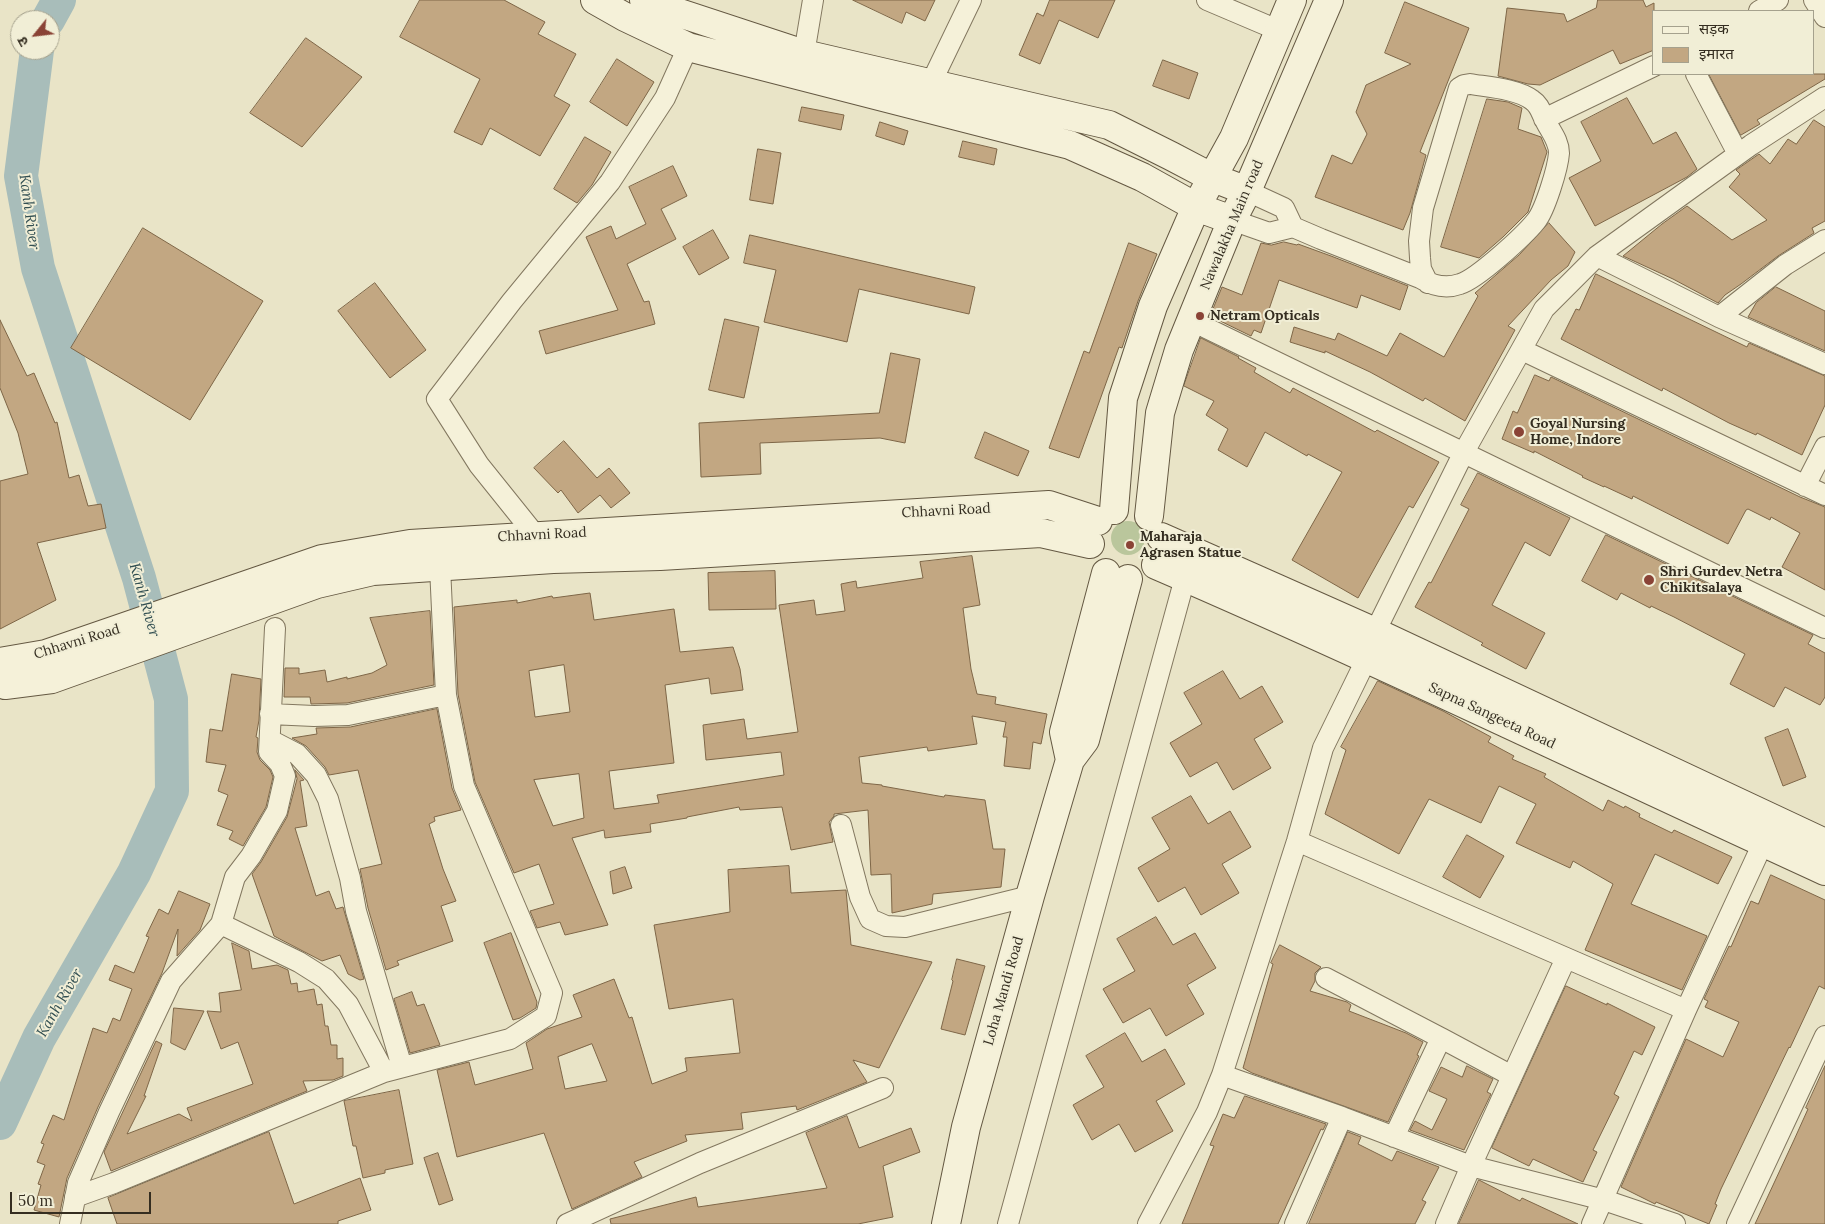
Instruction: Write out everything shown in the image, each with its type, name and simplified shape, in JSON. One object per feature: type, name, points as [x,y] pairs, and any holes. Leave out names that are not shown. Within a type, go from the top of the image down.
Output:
[{"type":"main road","points":[[595,0],[625,17],[688,47],[1070,145],[1142,177],[1196,207],[1232,220]]},
{"type":"main road","points":[[644,0],[804,54],[1109,125],[1211,178],[1247,191]]},
{"type":"main road","points":[[1101,525],[1126,508],[1138,510],[1155,526],[1162,547],[1156,565],[1145,575],[1131,580],[1101,570],[1092,556],[1101,525],[1123,398],[1153,306],[1196,207],[1234,138],[1292,0]]},
{"type":"main road","name":"Nawalakha Main road","points":[[1155,526],[1160,413],[1180,350],[1232,220],[1247,191],[1329,0]]},
{"type":"main road","name":"Chhavni Road","points":[[442,554],[536,536],[1049,505],[1101,525]]},
{"type":"main road","name":"Chhavni Road","points":[[0,682],[5,685],[49,666],[291,581],[322,559],[410,544],[442,554],[553,559],[660,556],[1041,533],[1101,525]]},
{"type":"main road","name":"Sapna Sangeeta Road","points":[[1155,526],[1375,632],[1825,843]]},
{"type":"main road","name":"Sapna Sangeeta Road","points":[[1156,565],[1262,610],[1367,658],[1825,871]]},
{"type":"main road","name":"Loha Mandi Road","points":[[946,1224],[966,1127],[1030,896],[1070,760],[1085,740],[1117,576]]},
{"type":"main road","name":"Chhavni Road","points":[[0,662],[49,666]]},
{"type":"street","points":[[804,54],[813,0]]},
{"type":"street","points":[[931,83],[971,0]]},
{"type":"street","points":[[1207,0],[1280,31]]},
{"type":"street","points":[[1761,10],[1778,0]]},
{"type":"street","points":[[1814,0],[1825,17]]},
{"type":"street","points":[[536,536],[479,465],[437,399],[512,301],[610,182],[665,98],[688,47]]},
{"type":"street","points":[[1544,119],[1652,67]]},
{"type":"street","points":[[1697,75],[1738,154]]},
{"type":"street","points":[[1247,191],[1284,208],[1293,226],[1321,239],[1420,278],[1428,283],[1440,287],[1461,284],[1492,263],[1537,220],[1551,186],[1558,154],[1557,142],[1544,119],[1541,108],[1532,99],[1519,93],[1470,84],[1459,88],[1423,208],[1419,241],[1420,258],[1421,269],[1428,283]]},
{"type":"street","points":[[1375,632],[1464,452],[1544,309],[1597,256],[1738,154],[1825,97]]},
{"type":"street","points":[[1232,220],[1269,233],[1293,226]]},
{"type":"street","points":[[1719,316],[1786,265],[1825,240]]},
{"type":"street","points":[[1597,256],[1719,316],[1825,364]]},
{"type":"street","points":[[1192,320],[1825,628]]},
{"type":"street","points":[[1522,350],[1825,495]]},
{"type":"street","points":[[1805,486],[1825,448]]},
{"type":"street","points":[[74,1197],[393,1069],[510,1039],[546,1016],[552,993],[464,786],[446,695],[442,554]]},
{"type":"street","points":[[1008,1224],[1185,578]]},
{"type":"street","points":[[70,1224],[78,1183],[109,1112],[171,981],[221,924],[235,877],[251,856],[277,811],[285,776],[280,764],[269,752],[274,628]]},
{"type":"street","points":[[1148,1224],[1207,1112],[1222,1075],[1297,841],[1323,748],[1367,658]]},
{"type":"street","points":[[270,714],[348,715],[446,695]]},
{"type":"street","points":[[270,740],[297,754],[316,775],[328,799],[350,878],[393,1069]]},
{"type":"street","points":[[841,825],[860,897],[870,918],[886,926],[905,928],[1030,896]]},
{"type":"street","points":[[1297,841],[1686,1010]]},
{"type":"street","points":[[1592,1224],[1762,843]]},
{"type":"street","points":[[221,924],[299,962],[326,979],[348,1004],[393,1069]]},
{"type":"street","points":[[1446,1224],[1566,958]]},
{"type":"street","points":[[1326,978],[1512,1076]]},
{"type":"street","points":[[1737,1224],[1820,1058],[1825,1036]]},
{"type":"street","points":[[1394,1137],[1441,1038]]},
{"type":"street","points":[[1222,1075],[1342,1117],[1471,1166],[1604,1200],[1674,1224]]},
{"type":"street","points":[[567,1224],[700,1163],[883,1088]]},
{"type":"street","points":[[1295,1224],[1342,1117]]},
{"type":"green space","points":[[1128,521],[1135,522],[1140,526],[1144,531],[1144,545],[1140,550],[1135,554],[1128,555],[1121,554],[1116,550],[1112,545],[1111,538],[1112,531],[1116,526],[1121,522]]},
{"type":"building","points":[[420,0],[504,0],[545,22],[538,34],[576,54],[554,96],[570,105],[540,156],[490,128],[482,145],[454,132],[480,79],[400,37]]},
{"type":"building","points":[[853,0],[935,0],[925,21],[906,12],[902,23]]},
{"type":"building","points":[[1050,0],[1115,0],[1098,38],[1059,20],[1040,64],[1019,55],[1037,13],[1043,16]]},
{"type":"building","points":[[1598,0],[1643,0],[1646,7],[1654,3],[1654,10],[1652,10],[1652,51],[1620,64],[1613,50],[1540,85],[1528,84],[1498,76],[1507,8],[1564,14],[1567,22],[1596,8]]},
{"type":"building","points":[[1405,2],[1469,28],[1420,152],[1426,155],[1410,213],[1403,230],[1315,197],[1332,155],[1352,164],[1367,134],[1356,112],[1366,85],[1411,64],[1385,53]]},
{"type":"building","points":[[306,38],[362,77],[302,147],[250,113]]},
{"type":"building","points":[[617,59],[654,82],[627,126],[590,102]]},
{"type":"building","points":[[1163,60],[1198,73],[1189,99],[1153,86]]},
{"type":"building","points":[[1825,74],[1825,79],[1757,120],[1760,124],[1741,135],[1710,75]]},
{"type":"building","points":[[1627,98],[1653,144],[1676,132],[1697,169],[1687,177],[1595,226],[1569,178],[1601,161],[1581,122]]},
{"type":"building","points":[[1487,99],[1508,102],[1522,108],[1518,129],[1541,137],[1547,152],[1528,212],[1479,258],[1441,247]]},
{"type":"building","points":[[802,107],[844,115],[841,130],[799,121]]},
{"type":"building","points":[[1814,120],[1825,127],[1825,221],[1812,228],[1814,233],[1778,256],[1725,295],[1718,303],[1673,279],[1623,256],[1687,206],[1732,240],[1767,220],[1729,187],[1740,174],[1736,170],[1759,154],[1770,164],[1788,139],[1796,144]]},
{"type":"building","points":[[880,122],[908,131],[904,145],[876,136]]},
{"type":"building","points":[[585,137],[611,152],[592,185],[577,203],[554,189]]},
{"type":"building","points":[[963,141],[997,149],[994,165],[959,157]]},
{"type":"building","points":[[758,149],[781,153],[773,204],[750,200]]},
{"type":"building","points":[[673,166],[687,196],[661,209],[676,239],[627,264],[644,302],[649,301],[655,324],[546,354],[539,331],[618,310],[586,237],[611,226],[616,239],[646,224],[629,187]]},
{"type":"building","points":[[1549,223],[1575,252],[1568,266],[1551,280],[1508,326],[1515,330],[1465,421],[1425,398],[1423,401],[1370,372],[1325,351],[1325,353],[1290,342],[1294,327],[1335,340],[1338,333],[1387,356],[1400,333],[1444,357],[1478,296],[1475,293],[1519,255]]},
{"type":"building","points":[[143,228],[263,301],[190,420],[71,348]]},
{"type":"building","points":[[713,230],[729,258],[699,275],[683,247]]},
{"type":"building","points":[[750,235],[975,287],[969,314],[859,289],[847,342],[764,322],[776,270],[744,263]]},
{"type":"building","points":[[1284,242],[1298,244],[1408,286],[1400,310],[1361,295],[1357,308],[1279,280],[1261,333],[1254,330],[1251,336],[1210,316],[1222,287],[1242,295],[1261,243],[1271,245]]},
{"type":"building","points":[[1129,243],[1157,254],[1122,348],[1119,347],[1079,458],[1049,448],[1084,351],[1089,353]]},
{"type":"building","points":[[1596,274],[1747,347],[1749,343],[1825,376],[1825,405],[1802,455],[1757,433],[1756,435],[1729,423],[1663,388],[1662,391],[1561,339],[1576,309],[1579,310]]},
{"type":"building","points":[[375,283],[426,350],[390,378],[338,311]]},
{"type":"building","points":[[1776,287],[1825,311],[1825,351],[1748,317],[1756,303]]},
{"type":"building","points":[[725,319],[759,327],[744,398],[709,390]]},
{"type":"building","points":[[0,320],[27,376],[34,373],[55,423],[57,422],[69,478],[79,475],[88,506],[101,504],[106,528],[37,543],[56,600],[0,629],[0,481],[28,474],[18,433],[0,388]]},
{"type":"building","points":[[1201,338],[1239,357],[1256,368],[1254,372],[1290,393],[1293,388],[1375,432],[1377,430],[1439,462],[1413,508],[1409,506],[1358,598],[1292,560],[1342,472],[1308,454],[1307,456],[1265,432],[1247,467],[1218,450],[1228,429],[1206,415],[1214,401],[1184,386]]},
{"type":"building","points":[[891,353],[920,359],[905,443],[880,438],[760,443],[761,474],[701,477],[699,423],[879,413]]},
{"type":"building","points":[[1535,375],[1549,381],[1551,377],[1800,497],[1825,507],[1825,590],[1782,567],[1800,533],[1771,517],[1770,520],[1748,509],[1746,510],[1728,544],[1633,496],[1632,499],[1604,487],[1534,451],[1534,453],[1502,439],[1513,411],[1517,413]]},
{"type":"building","points":[[985,432],[1029,451],[1018,476],[975,458]]},
{"type":"building","points":[[564,441],[597,478],[609,468],[630,493],[611,508],[600,495],[578,513],[561,490],[558,493],[534,468]]},
{"type":"building","points":[[1478,473],[1570,518],[1550,556],[1525,542],[1492,605],[1545,633],[1526,669],[1481,645],[1483,643],[1415,607],[1429,582],[1431,583],[1469,509],[1461,505]]},
{"type":"building","points":[[1606,535],[1813,635],[1808,644],[1825,653],[1825,697],[1820,705],[1785,687],[1774,707],[1730,684],[1745,654],[1651,606],[1650,608],[1621,593],[1617,600],[1582,581]]},
{"type":"building","points":[[972,556],[980,605],[963,608],[971,669],[977,694],[996,697],[995,704],[1047,714],[1041,744],[1033,742],[1030,769],[1004,766],[1007,737],[1003,737],[1006,722],[972,716],[977,744],[928,751],[927,747],[859,757],[862,783],[944,797],[945,795],[985,800],[993,849],[1005,849],[1001,887],[933,894],[932,904],[892,913],[891,874],[871,875],[868,810],[834,814],[829,822],[833,842],[791,850],[782,807],[740,810],[739,807],[650,824],[651,832],[605,838],[604,830],[572,838],[608,925],[565,935],[560,922],[537,928],[530,911],[554,904],[539,864],[514,873],[475,782],[458,694],[454,607],[517,600],[517,603],[552,596],[553,598],[590,593],[594,620],[674,609],[680,652],[733,647],[740,669],[743,690],[711,694],[709,678],[665,685],[674,763],[609,771],[614,809],[659,803],[657,795],[784,775],[781,752],[706,760],[703,725],[744,719],[747,739],[798,732],[779,605],[814,600],[816,615],[845,611],[841,584],[856,581],[857,588],[923,578],[920,562]],"holes":[[[564,665],[570,712],[535,717],[529,671]],[[579,774],[584,818],[553,826],[534,780]]]},
{"type":"building","points":[[775,571],[776,609],[709,610],[708,573]]},
{"type":"building","points":[[430,611],[434,685],[347,703],[311,704],[310,697],[284,697],[285,668],[299,668],[299,674],[325,670],[327,682],[372,673],[387,665],[370,618]]},
{"type":"building","points":[[1223,671],[1240,699],[1262,686],[1283,722],[1254,739],[1271,768],[1233,790],[1217,762],[1190,777],[1170,743],[1202,724],[1184,693]]},
{"type":"building","points":[[232,674],[261,679],[259,720],[256,737],[258,738],[257,752],[260,760],[270,770],[273,777],[266,807],[243,846],[229,839],[233,831],[217,825],[228,795],[218,791],[226,765],[206,762],[210,729],[222,731]]},
{"type":"building","points":[[1378,681],[1443,711],[1491,737],[1488,742],[1514,756],[1512,759],[1546,774],[1544,777],[1603,811],[1608,800],[1624,808],[1625,806],[1640,814],[1639,817],[1672,833],[1674,830],[1732,857],[1718,884],[1655,854],[1631,904],[1707,936],[1682,990],[1585,950],[1613,884],[1573,861],[1570,868],[1516,843],[1536,804],[1499,786],[1481,823],[1429,799],[1399,854],[1325,814],[1346,750],[1341,747]]},
{"type":"building","points":[[437,709],[452,788],[461,810],[434,817],[435,821],[429,824],[443,869],[456,901],[441,906],[453,941],[397,961],[399,965],[386,970],[368,908],[360,869],[382,864],[358,770],[329,775],[325,767],[306,746],[292,738],[317,734],[316,728],[350,727]]},
{"type":"building","points":[[1788,729],[1806,777],[1783,786],[1765,738]]},
{"type":"building","points":[[295,770],[304,780],[300,781],[307,826],[295,828],[316,896],[329,891],[336,909],[343,907],[364,979],[360,980],[348,974],[340,955],[322,961],[274,936],[252,874],[287,817],[297,779]]},
{"type":"building","points":[[1191,796],[1208,824],[1230,811],[1251,847],[1222,864],[1239,893],[1201,915],[1185,887],[1158,902],[1138,868],[1170,849],[1152,818]]},
{"type":"building","points":[[1467,835],[1504,856],[1480,898],[1443,877]]},
{"type":"building","points":[[789,866],[791,893],[846,890],[851,945],[932,962],[879,1068],[853,1060],[867,1082],[797,1110],[796,1106],[741,1113],[743,1129],[685,1135],[687,1141],[634,1162],[642,1177],[572,1209],[544,1133],[457,1157],[437,1070],[469,1062],[475,1085],[533,1069],[526,1043],[547,1029],[582,1017],[573,995],[614,979],[629,1018],[632,1017],[652,1084],[687,1071],[685,1058],[740,1053],[733,999],[669,1009],[654,925],[730,912],[728,870]],"holes":[[[592,1044],[607,1081],[565,1089],[558,1057]]]},
{"type":"building","points":[[625,867],[632,888],[613,894],[610,872]]},
{"type":"building","points":[[1771,875],[1825,900],[1825,989],[1819,986],[1721,1189],[1709,1224],[1656,1202],[1655,1204],[1621,1187],[1686,1039],[1723,1057],[1739,1022],[1705,1007],[1708,1001],[1704,999],[1729,946],[1731,947],[1751,901],[1758,904]]},
{"type":"building","points":[[179,891],[210,904],[200,930],[177,956],[178,929],[162,973],[98,1107],[67,1178],[59,1217],[34,1210],[41,1185],[38,1184],[45,1165],[37,1162],[44,1144],[41,1143],[53,1115],[64,1120],[93,1028],[107,1033],[113,1018],[120,1021],[132,989],[109,980],[115,965],[134,973],[149,937],[146,936],[159,909],[168,914]]},
{"type":"building","points":[[1156,917],[1173,945],[1195,933],[1216,968],[1187,985],[1204,1014],[1166,1036],[1150,1008],[1123,1023],[1103,989],[1135,971],[1117,939]]},
{"type":"building","points":[[511,933],[537,1002],[536,1008],[513,1020],[484,943]]},
{"type":"building","points":[[232,943],[249,951],[252,969],[277,965],[288,970],[291,984],[297,983],[298,992],[314,989],[317,1005],[322,1004],[325,1026],[328,1026],[331,1045],[337,1045],[337,1059],[343,1058],[343,1076],[333,1080],[303,1081],[307,1091],[111,1171],[104,1152],[156,1041],[162,1044],[144,1096],[146,1096],[127,1134],[179,1114],[192,1121],[187,1108],[253,1084],[238,1042],[221,1049],[207,1011],[221,1012],[219,993],[241,990]]},
{"type":"building","points":[[1280,945],[1321,967],[1315,973],[1315,981],[1310,991],[1347,1002],[1351,1005],[1349,1011],[1406,1033],[1423,1042],[1417,1055],[1419,1056],[1388,1122],[1252,1073],[1243,1068],[1273,964],[1271,963]]},
{"type":"building","points":[[957,959],[985,966],[965,1035],[941,1029]]},
{"type":"building","points":[[1566,986],[1607,1005],[1607,1003],[1655,1027],[1642,1055],[1634,1051],[1614,1094],[1619,1097],[1593,1150],[1597,1152],[1583,1182],[1533,1159],[1529,1166],[1492,1148]]},
{"type":"building","points":[[412,992],[417,1006],[424,1004],[440,1045],[410,1053],[394,999]]},
{"type":"building","points":[[174,1008],[204,1011],[185,1050],[171,1043]]},
{"type":"building","points":[[1125,1033],[1142,1062],[1165,1049],[1185,1084],[1156,1101],[1173,1131],[1135,1152],[1119,1124],[1092,1140],[1073,1105],[1104,1087],[1086,1056]]},
{"type":"building","points":[[1467,1066],[1493,1079],[1487,1092],[1491,1094],[1464,1150],[1410,1130],[1415,1121],[1432,1130],[1447,1099],[1429,1091],[1441,1067],[1462,1077]]},
{"type":"building","points":[[1825,1066],[1825,1224],[1755,1224],[1808,1109],[1806,1108]]},
{"type":"building","points":[[399,1090],[413,1164],[385,1170],[385,1173],[363,1178],[356,1146],[353,1146],[344,1101]]},
{"type":"building","points":[[1245,1096],[1326,1124],[1323,1130],[1321,1129],[1278,1224],[1182,1224],[1214,1146],[1210,1145],[1223,1114],[1234,1118]]},
{"type":"building","points":[[847,1116],[859,1148],[911,1128],[920,1152],[883,1166],[893,1217],[858,1224],[611,1224],[610,1219],[696,1197],[698,1207],[827,1188],[806,1133]]},
{"type":"building","points":[[269,1132],[294,1204],[360,1178],[371,1210],[338,1221],[338,1224],[117,1224],[108,1198]]},
{"type":"building","points":[[1348,1132],[1361,1137],[1358,1144],[1392,1161],[1397,1151],[1439,1167],[1422,1200],[1426,1202],[1415,1224],[1309,1224]]},
{"type":"building","points":[[438,1153],[453,1200],[439,1205],[424,1158]]},
{"type":"building","points":[[1479,1180],[1520,1201],[1522,1198],[1578,1224],[1459,1224]]},
{"type":"waterway","name":"Kanh River","points":[[54,10],[59,0]]},
{"type":"waterway","name":"Kanh River","points":[[0,1123],[39,1038],[134,873],[172,791],[171,699],[139,578],[38,268],[21,176],[36,60]]},
{"type":"place","name":"Netram Opticals","points":[[1200,316]]},
{"type":"place","name":"Goyal Nursing Home, Indore","points":[[1519,432]]},
{"type":"place","name":"Maharaja Agrasen Statue","points":[[1130,545]]},
{"type":"place","name":"Shri Gurdev Netra Chikitsalaya","points":[[1649,580]]}]
